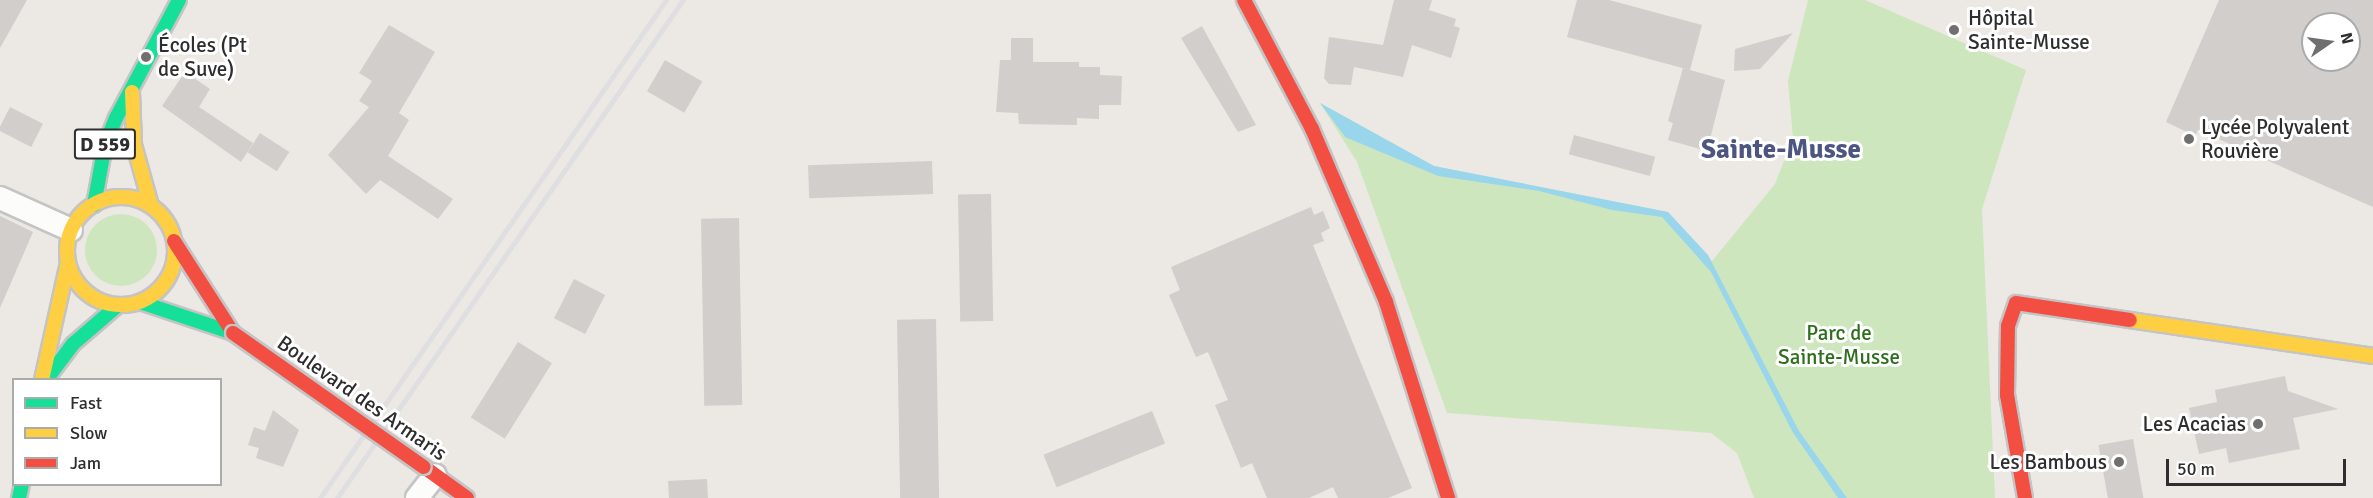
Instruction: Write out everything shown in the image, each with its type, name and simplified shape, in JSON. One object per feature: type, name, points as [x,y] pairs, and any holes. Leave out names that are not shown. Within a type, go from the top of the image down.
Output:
[{"type":"main road","name":"D 559","points":[[94,205],[105,145],[179,0]]},
{"type":"main road","points":[[1244,0],[1312,129],[1386,302],[1448,498]]},
{"type":"main road","name":"D 559","points":[[132,90],[134,144],[151,206]]},
{"type":"main road","points":[[44,378],[68,263],[71,230],[94,205],[123,197],[151,206],[162,216],[174,241],[169,278],[140,303],[117,306],[85,292],[68,263]]},
{"type":"main road","name":"Boulevard des Armaris","points":[[174,241],[233,333]]},
{"type":"main road","name":"Boulevard des Armaris","points":[[140,303],[233,333],[467,498]]},
{"type":"main road","points":[[2025,498],[2007,395],[2008,327],[2016,303],[2373,356]]},
{"type":"main road","points":[[46,378],[73,344],[117,306]]},
{"type":"street","points":[[0,198],[71,230]]},
{"type":"street","points":[[417,498],[430,471]]},
{"type":"green space","name":"Parc de Sainte-Musse","points":[[1808,0],[1865,0],[2026,70],[1982,209],[1995,498],[1754,498],[1737,453],[1711,433],[1447,413],[1357,162],[1320,103],[1434,166],[1668,212],[1712,261],[1775,184],[1793,138],[1788,81]]},
{"type":"green space","points":[[121,214],[141,220],[151,230],[157,250],[151,270],[141,280],[121,286],[101,280],[91,270],[85,250],[91,230],[101,220]]},
{"type":"water","points":[[1320,103],[1434,166],[1668,212],[1708,255],[1799,431],[1847,498],[1838,498],[1792,431],[1711,272],[1662,217],[1612,210],[1539,191],[1438,176],[1345,137]]},
{"type":"building","points":[[0,0],[27,0],[0,48]]},
{"type":"building","points":[[1394,0],[1432,0],[1429,10],[1456,19],[1454,26],[1460,28],[1451,58],[1412,45],[1403,77],[1354,67],[1351,85],[1329,84],[1324,78],[1329,37],[1383,45]]},
{"type":"building","points":[[1577,0],[1609,0],[1702,25],[1690,70],[1567,37]]},
{"type":"building","points":[[2219,0],[2373,0],[2373,207],[2198,130],[2195,136],[2166,122]]},
{"type":"building","points":[[389,25],[435,52],[399,113],[409,120],[388,156],[453,199],[438,219],[380,180],[366,194],[328,155],[369,107],[359,101],[372,81],[359,73]]},
{"type":"building","points":[[1202,26],[1256,125],[1238,132],[1181,38]]},
{"type":"building","points":[[1793,33],[1760,69],[1734,71],[1735,49]]},
{"type":"building","points":[[1011,38],[1033,38],[1033,62],[1079,62],[1079,67],[1100,67],[1100,75],[1122,76],[1121,105],[1099,105],[1099,119],[1077,118],[1077,125],[1019,124],[1018,113],[996,112],[1000,60],[1011,60]]},
{"type":"building","points":[[665,60],[702,82],[684,113],[647,91]]},
{"type":"building","points":[[1683,68],[1725,80],[1707,151],[1668,140],[1673,123],[1668,121]]},
{"type":"building","points":[[185,72],[210,89],[199,107],[253,143],[241,162],[162,106]]},
{"type":"building","points":[[10,107],[43,124],[31,147],[0,131]]},
{"type":"building","points":[[260,133],[289,152],[277,171],[247,152]]},
{"type":"building","points":[[1574,135],[1655,157],[1650,176],[1569,154]]},
{"type":"building","points":[[932,161],[933,194],[809,198],[808,165]]},
{"type":"building","points":[[991,194],[993,321],[960,322],[958,195]]},
{"type":"building","points":[[1311,207],[1314,215],[1323,211],[1330,228],[1321,233],[1324,241],[1313,245],[1412,488],[1388,498],[1338,498],[1333,487],[1309,498],[1267,498],[1252,463],[1241,468],[1215,405],[1228,400],[1208,352],[1196,357],[1169,295],[1180,290],[1171,267]]},
{"type":"building","points":[[0,216],[33,232],[0,308]]},
{"type":"building","points":[[739,218],[742,405],[704,406],[701,219]]},
{"type":"building","points":[[574,279],[605,295],[585,334],[554,318]]},
{"type":"building","points":[[936,319],[939,498],[900,498],[897,320]]},
{"type":"building","points":[[518,342],[552,363],[505,439],[471,417]]},
{"type":"building","name":"Les Acacias","points":[[2285,376],[2288,391],[2338,409],[2293,418],[2300,449],[2229,463],[2226,448],[2199,454],[2189,408],[2217,402],[2215,390]]},
{"type":"building","points":[[273,410],[299,430],[283,467],[256,458],[259,448],[248,445],[254,427],[265,431]]},
{"type":"building","points":[[1152,411],[1165,443],[1057,487],[1044,455]]},
{"type":"building","name":"Les Bambous","points":[[2133,439],[2143,498],[2108,498],[2099,445]]},
{"type":"building","points":[[707,479],[708,498],[669,498],[668,481]]},
{"type":"railway","points":[[320,498],[666,0]]},
{"type":"railway","points":[[337,498],[683,0]]},
{"type":"traffic: fast","points":[[94,205],[105,145],[116,118],[179,0]]},
{"type":"traffic: fast","points":[[140,302],[233,333]]},
{"type":"traffic: fast","points":[[48,378],[73,344],[117,306]]},
{"type":"traffic: fast","points":[[19,498],[22,486]]},
{"type":"traffic: slow","points":[[132,92],[134,145],[151,206]]},
{"type":"traffic: slow","points":[[121,197],[142,201],[159,213],[171,230],[175,251],[171,272],[159,289],[142,301],[121,305],[100,301],[83,289],[71,272],[67,251],[71,230],[83,213],[100,201],[121,197]]},
{"type":"traffic: slow","points":[[42,378],[68,263]]},
{"type":"traffic: slow","points":[[2130,320],[2373,356]]},
{"type":"traffic: jam","points":[[1244,0],[1312,129],[1386,302],[1448,498]]},
{"type":"traffic: jam","points":[[174,241],[233,333]]},
{"type":"traffic: jam","points":[[2025,498],[2007,395],[2008,326],[2016,303],[2130,320]]},
{"type":"traffic: jam","points":[[233,333],[424,467]]},
{"type":"traffic: jam","points":[[424,467],[467,498]]},
{"type":"place","name":"Hôpital Sainte-Musse","points":[[1954,30]]},
{"type":"place","name":"Écoles (Pt de Suve)","points":[[146,57]]},
{"type":"place","name":"Lycée Polyvalent Rouvière","points":[[2189,139]]},
{"type":"place","name":"Les Acacias","points":[[2258,424]]},
{"type":"place","name":"Les Bambous","points":[[2119,462]]},
{"type":"district","name":"Sainte-Musse","points":[[1781,150]]}]
